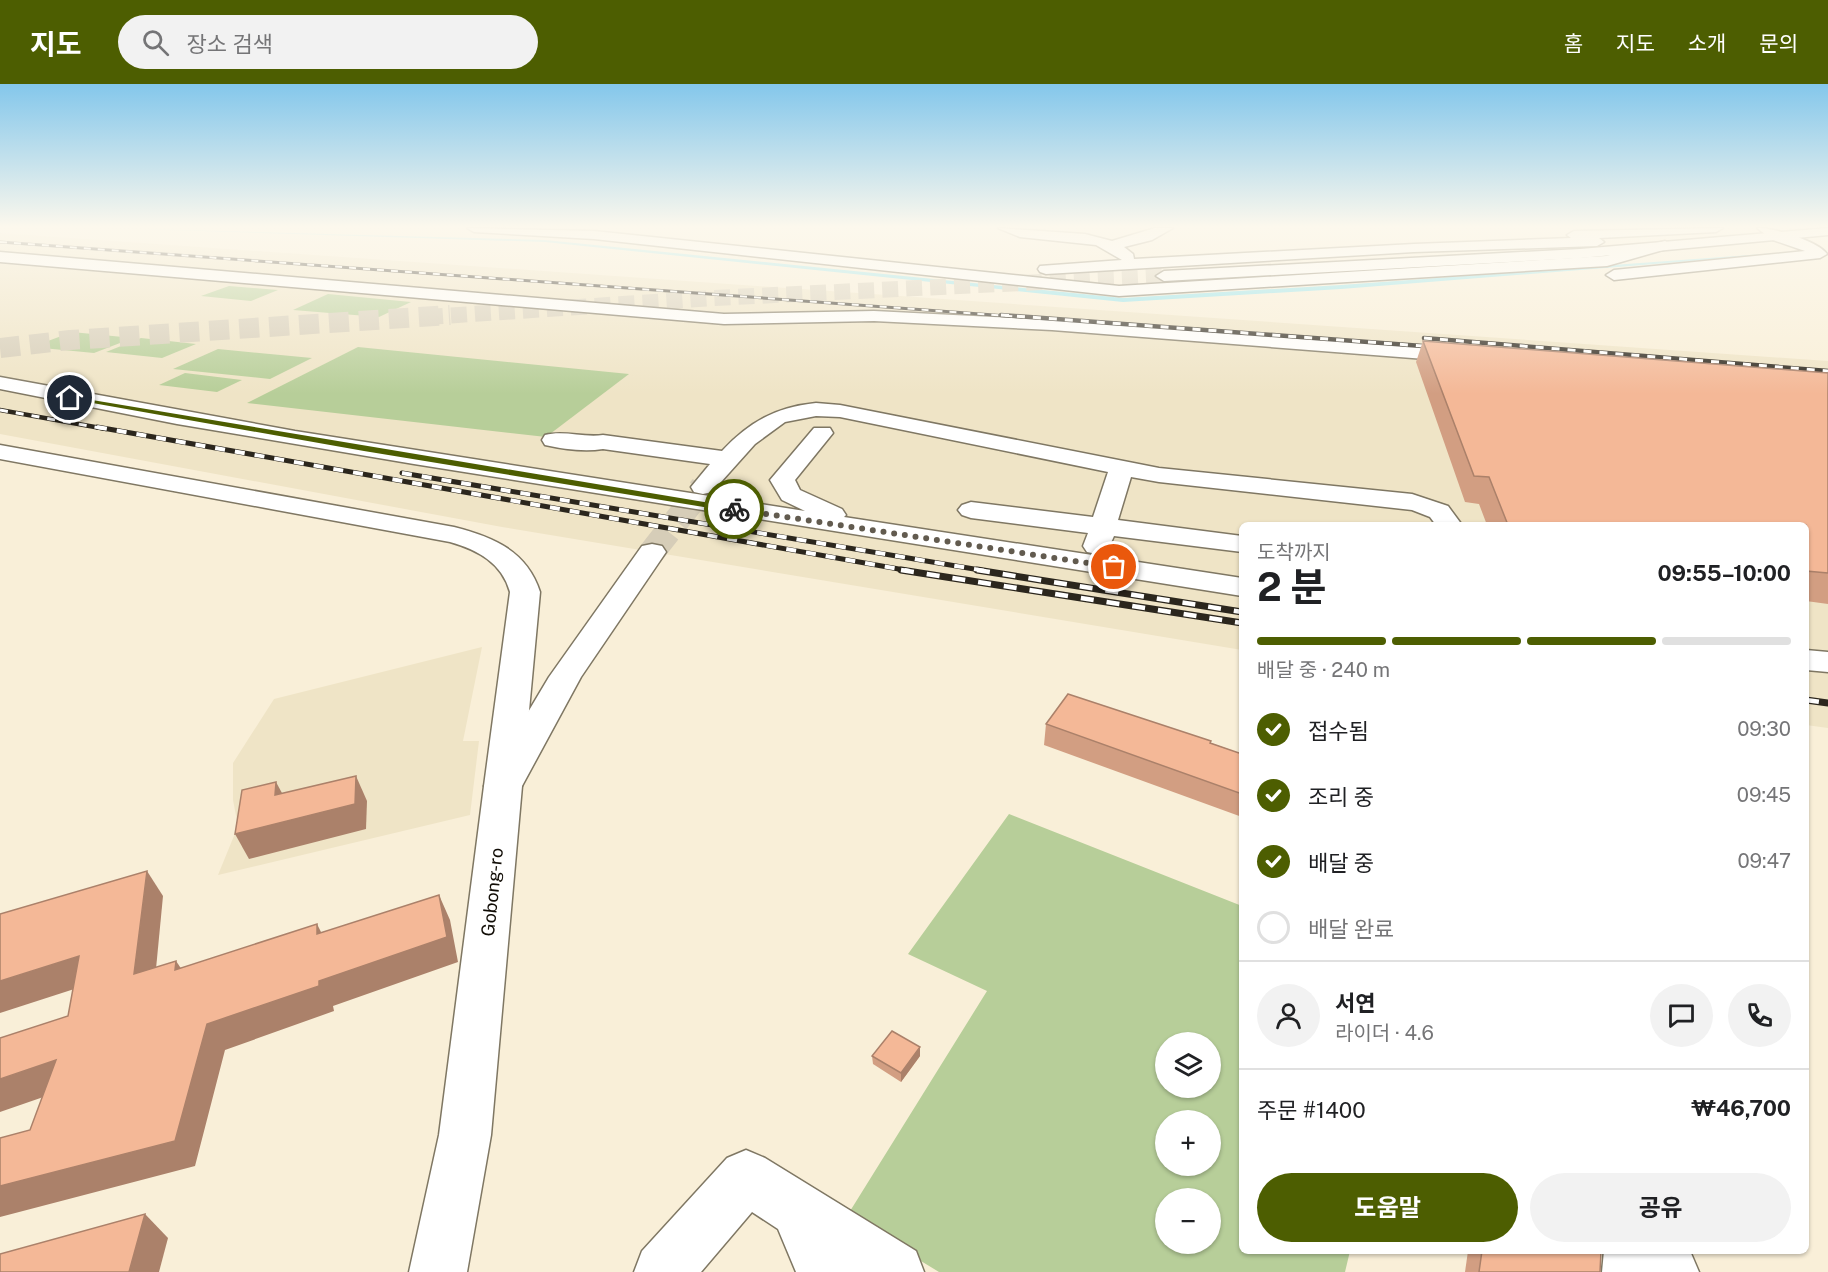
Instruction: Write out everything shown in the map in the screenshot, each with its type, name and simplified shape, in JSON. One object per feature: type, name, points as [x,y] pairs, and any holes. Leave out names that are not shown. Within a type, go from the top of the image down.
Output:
[{"type":"street","points":[[302,283],[724,319],[874,316],[1052,325],[1483,358]]},
{"type":"street","points":[[1036,283],[1158,298],[1335,283]]},
{"type":"street","points":[[1120,283],[1158,298]]},
{"type":"street","points":[[0,383],[141,411],[870,531],[1239,588]]},
{"type":"street","points":[[703,487],[727,459],[773,418],[792,411],[818,409],[840,411],[1159,475],[1412,502],[1436,510],[1443,514],[1447,522]]},
{"type":"street","points":[[822,433],[782,480],[791,495],[870,531]]},
{"type":"street","points":[[554,440],[590,444],[603,442],[727,459]]},
{"type":"street","points":[[0,452],[454,535],[493,549],[523,577],[525,592],[503,786]]},
{"type":"street","points":[[1092,564],[1122,467]]},
{"type":"street","points":[[971,510],[1239,544]]},
{"type":"street","name":"Gobong-ro","points":[[438,1272],[465,1135],[503,786],[565,677],[652,552]]},
{"type":"street","points":[[1809,660],[1828,662]]},
{"type":"street","points":[[663,1272],[746,1177],[896,1272]]},
{"type":"street","points":[[798,1211],[826,1272]]},
{"type":"street","points":[[1631,1272],[1631,1254],[1672,1272],[1674,1254]]},
{"type":"shaded area","points":[[0,283],[720,283],[1828,361],[1828,728],[1809,725],[1809,522],[1239,522],[1239,650],[502,527],[0,434]]},
{"type":"shaded area","points":[[482,647],[463,741],[479,741],[470,815],[218,875],[238,826],[233,800],[233,763],[274,699]]},
{"type":"green space","points":[[229,286],[278,290],[251,301],[201,296]]},
{"type":"green space","points":[[328,294],[411,302],[379,317],[293,310]]},
{"type":"green space","points":[[72,332],[133,338],[94,353],[32,347]]},
{"type":"green space","points":[[141,338],[196,344],[162,358],[106,352]]},
{"type":"green space","points":[[358,347],[629,374],[546,437],[247,403]]},
{"type":"green space","points":[[218,349],[312,358],[270,379],[173,369]]},
{"type":"green space","points":[[185,373],[242,380],[217,392],[159,385]]},
{"type":"green space","points":[[1009,814],[1239,905],[1239,1254],[1349,1254],[1345,1272],[939,1272],[847,1216],[987,991],[908,954]]},
{"type":"building","points":[[1423,341],[1828,373],[1828,573],[1809,571],[1809,522],[1507,522],[1489,477],[1474,476]]},
{"type":"building","points":[[1068,694],[1211,741],[1210,743],[1239,753],[1239,793],[1046,724]]},
{"type":"building","points":[[356,776],[355,804],[235,834],[242,790],[276,782],[275,795]]},
{"type":"building","points":[[147,871],[134,974],[176,961],[175,970],[317,924],[317,934],[439,895],[447,937],[319,981],[319,986],[207,1024],[175,1141],[0,1186],[0,1138],[30,1130],[56,1060],[0,1079],[0,1038],[68,1016],[79,956],[0,981],[0,914]]},
{"type":"building","points":[[892,1031],[920,1047],[901,1073],[872,1056]]},
{"type":"building","points":[[145,1214],[129,1272],[0,1272],[0,1254]]},
{"type":"building","points":[[1482,1254],[1601,1254],[1600,1272],[1479,1272]]},
{"type":"waterway","name":"Gobong-ro","points":[[961,283],[1123,300],[1388,283]]},
{"type":"tunnel","points":[[427,317],[714,298],[1012,283]]},
{"type":"tunnel","points":[[0,348],[70,340],[450,315]]},
{"type":"tunnel","points":[[652,552],[703,487]]},
{"type":"railway","points":[[565,283],[1022,317]]},
{"type":"railway","points":[[1001,315],[1436,347]]},
{"type":"railway","points":[[1424,338],[1828,371]]},
{"type":"railway","points":[[0,410],[106,429]]},
{"type":"railway","points":[[97,427],[910,571]]},
{"type":"railway","points":[[402,473],[986,571]]},
{"type":"railway","points":[[901,570],[1239,623]]},
{"type":"railway","points":[[977,570],[1239,612]]},
{"type":"railway","points":[[1809,700],[1828,703]]},
{"type":"way so far","points":[[734,509],[1114,567]]},
{"type":"route","points":[[70,398],[364,449],[734,509]]}]
